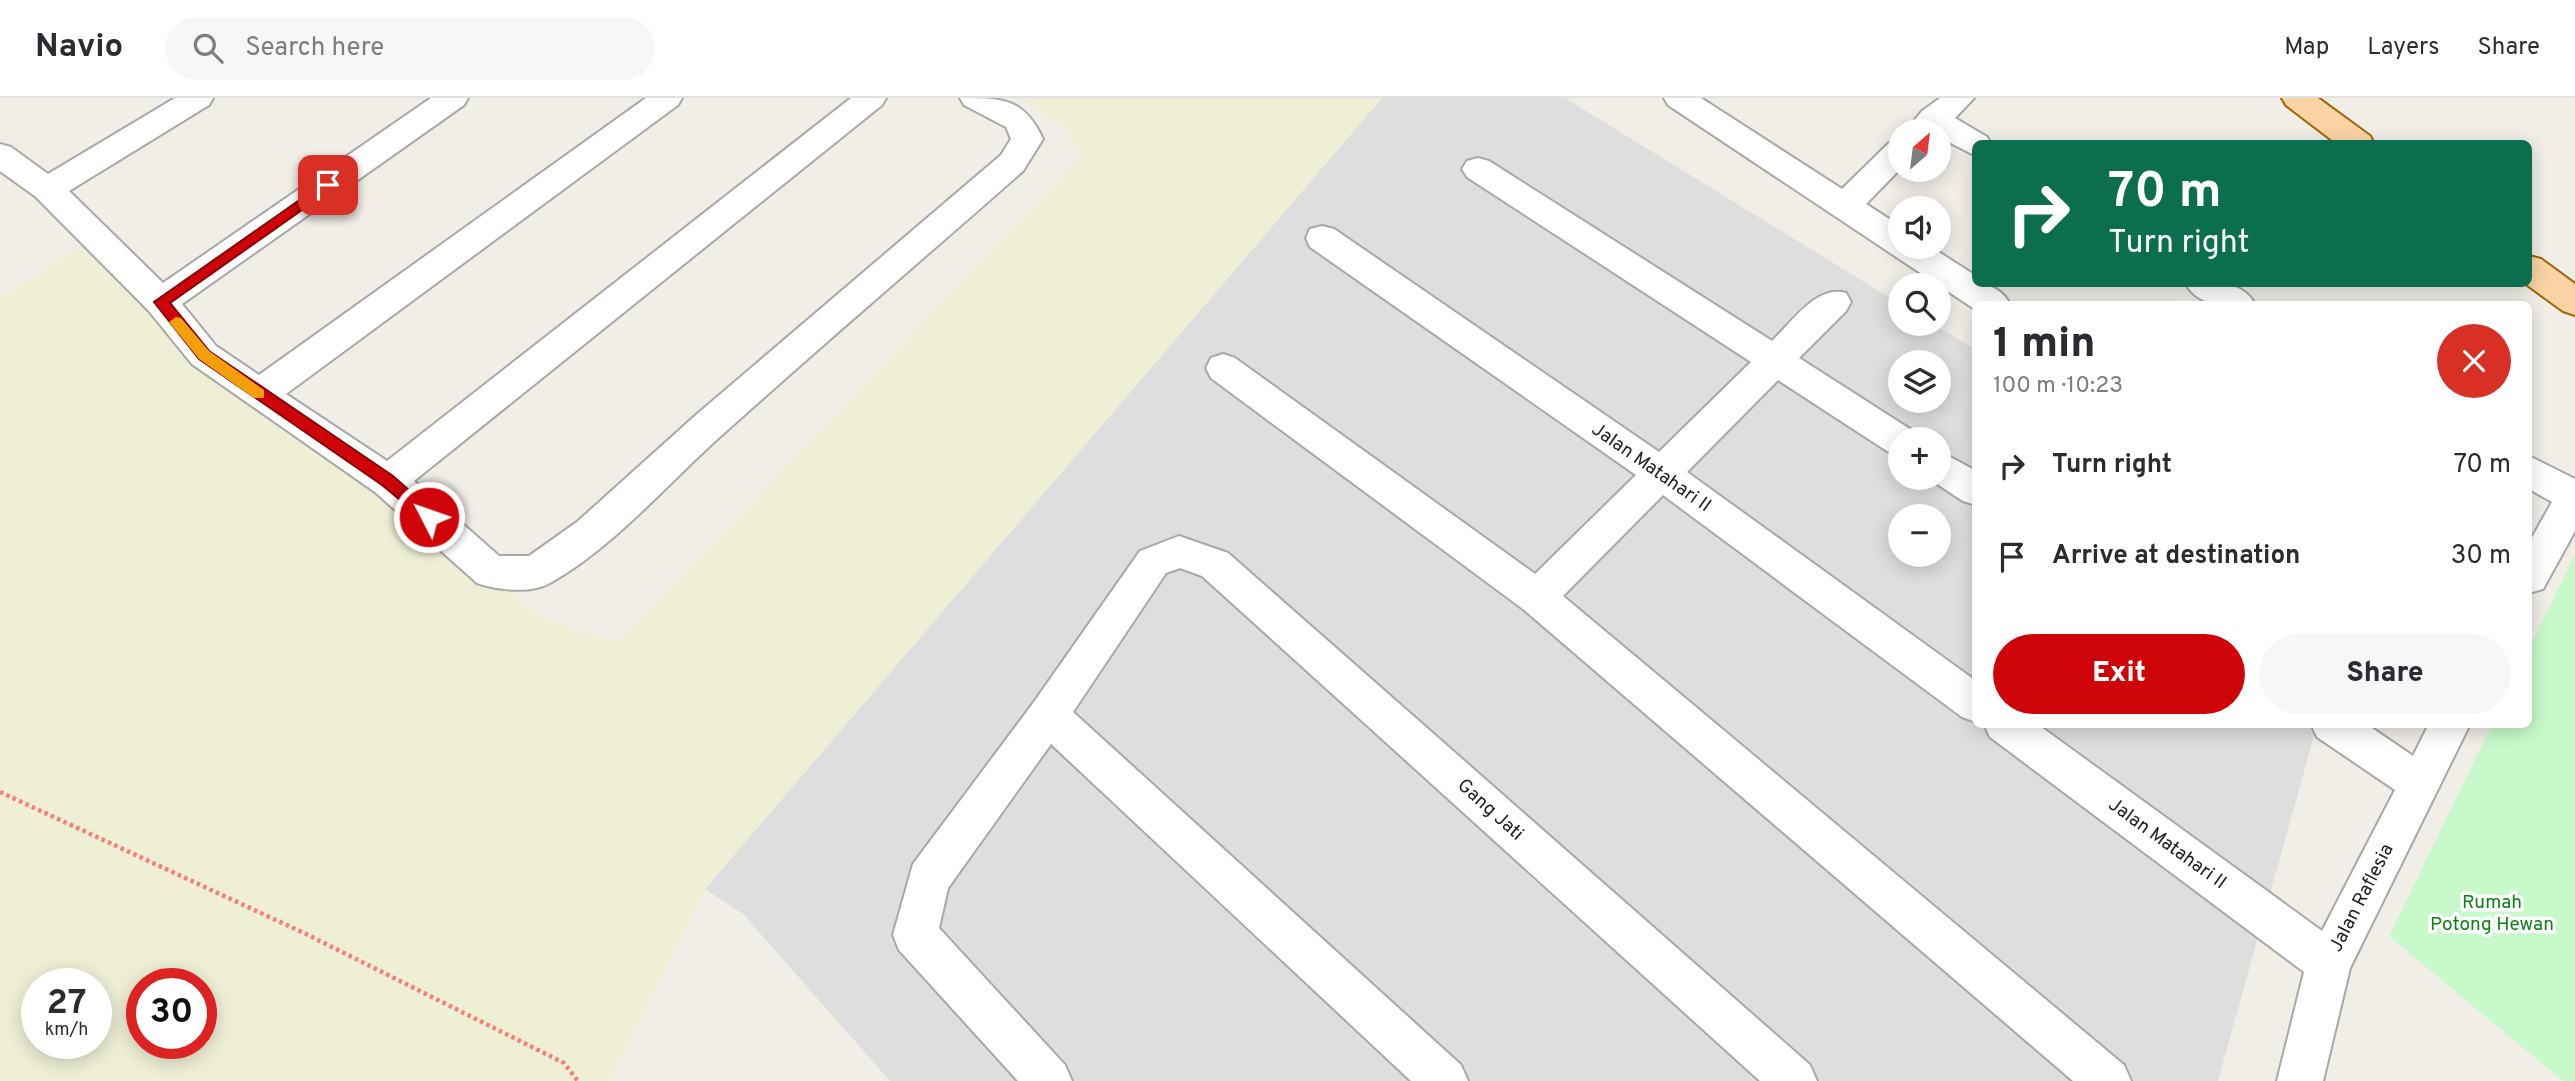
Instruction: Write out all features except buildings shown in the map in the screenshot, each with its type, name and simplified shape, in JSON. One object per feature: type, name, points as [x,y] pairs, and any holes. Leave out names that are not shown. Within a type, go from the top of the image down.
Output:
[{"type":"main road","points":[[2297,98],[2354,140]]},
{"type":"main road","points":[[2532,270],[2575,302]]},
{"type":"street","points":[[47,189],[198,98]]},
{"type":"street","points":[[161,302],[453,98]]},
{"type":"street","points":[[259,394],[667,98]]},
{"type":"street","points":[[388,481],[871,98]]},
{"type":"street","points":[[0,155],[47,189],[161,302],[204,355],[388,481],[491,572],[536,572],[590,533],[720,416],[1012,163],[1027,139],[1019,120],[975,98]]},
{"type":"street","points":[[1934,119],[1959,98]]},
{"type":"street","points":[[1699,103],[1888,234]]},
{"type":"street","points":[[1951,135],[1972,143]]},
{"type":"street","points":[[1845,205],[1888,163]]},
{"type":"street","points":[[1478,169],[1888,433]]},
{"type":"street","name":"Jalan Matahari II","points":[[1322,238],[1661,473],[1972,701]]},
{"type":"street","points":[[1925,259],[1988,301]]},
{"type":"street","points":[[2208,287],[2233,301]]},
{"type":"street","points":[[1537,597],[1834,302]]},
{"type":"street","points":[[1223,368],[1537,597],[2108,1081]]},
{"type":"street","points":[[2532,473],[2575,497],[2532,572]]},
{"type":"street","points":[[1951,474],[1972,487]]},
{"type":"street","name":"Gang Jati","points":[[1048,715],[1153,562],[1179,552],[1215,564],[1794,1081]]},
{"type":"street","points":[[1049,1081],[915,935],[928,879],[1048,715],[1445,1081]]},
{"type":"street","name":"Jalan Matahari II","points":[[2009,728],[2329,962]]},
{"type":"street","points":[[2337,728],[2420,784]]},
{"type":"street","name":"Jalan Raflesia","points":[[2300,1081],[2329,962],[2448,728]]},
{"type":"path","points":[[0,792],[355,958],[564,1063],[578,1081]]},
{"type":"shaded area","points":[[1382,98],[1565,98],[1888,297],[1888,336],[1951,335],[1972,348],[1972,728],[2316,728],[2218,1081],[890,1081],[743,914],[705,889]]},
{"type":"green space","points":[[1019,98],[1382,98],[705,889],[611,1081],[0,1081],[0,298],[84,244],[540,617],[619,642],[1080,157],[1070,132]]},
{"type":"green space","name":"Rumah Potong Hewan","points":[[2575,554],[2575,1081],[2563,1081],[2389,936],[2491,728],[2532,728],[2532,643]]},
{"type":"slow traffic","points":[[176,322],[204,355],[259,394]]},
{"type":"route","points":[[328,185],[161,302],[204,355],[388,481],[429,517]]}]
